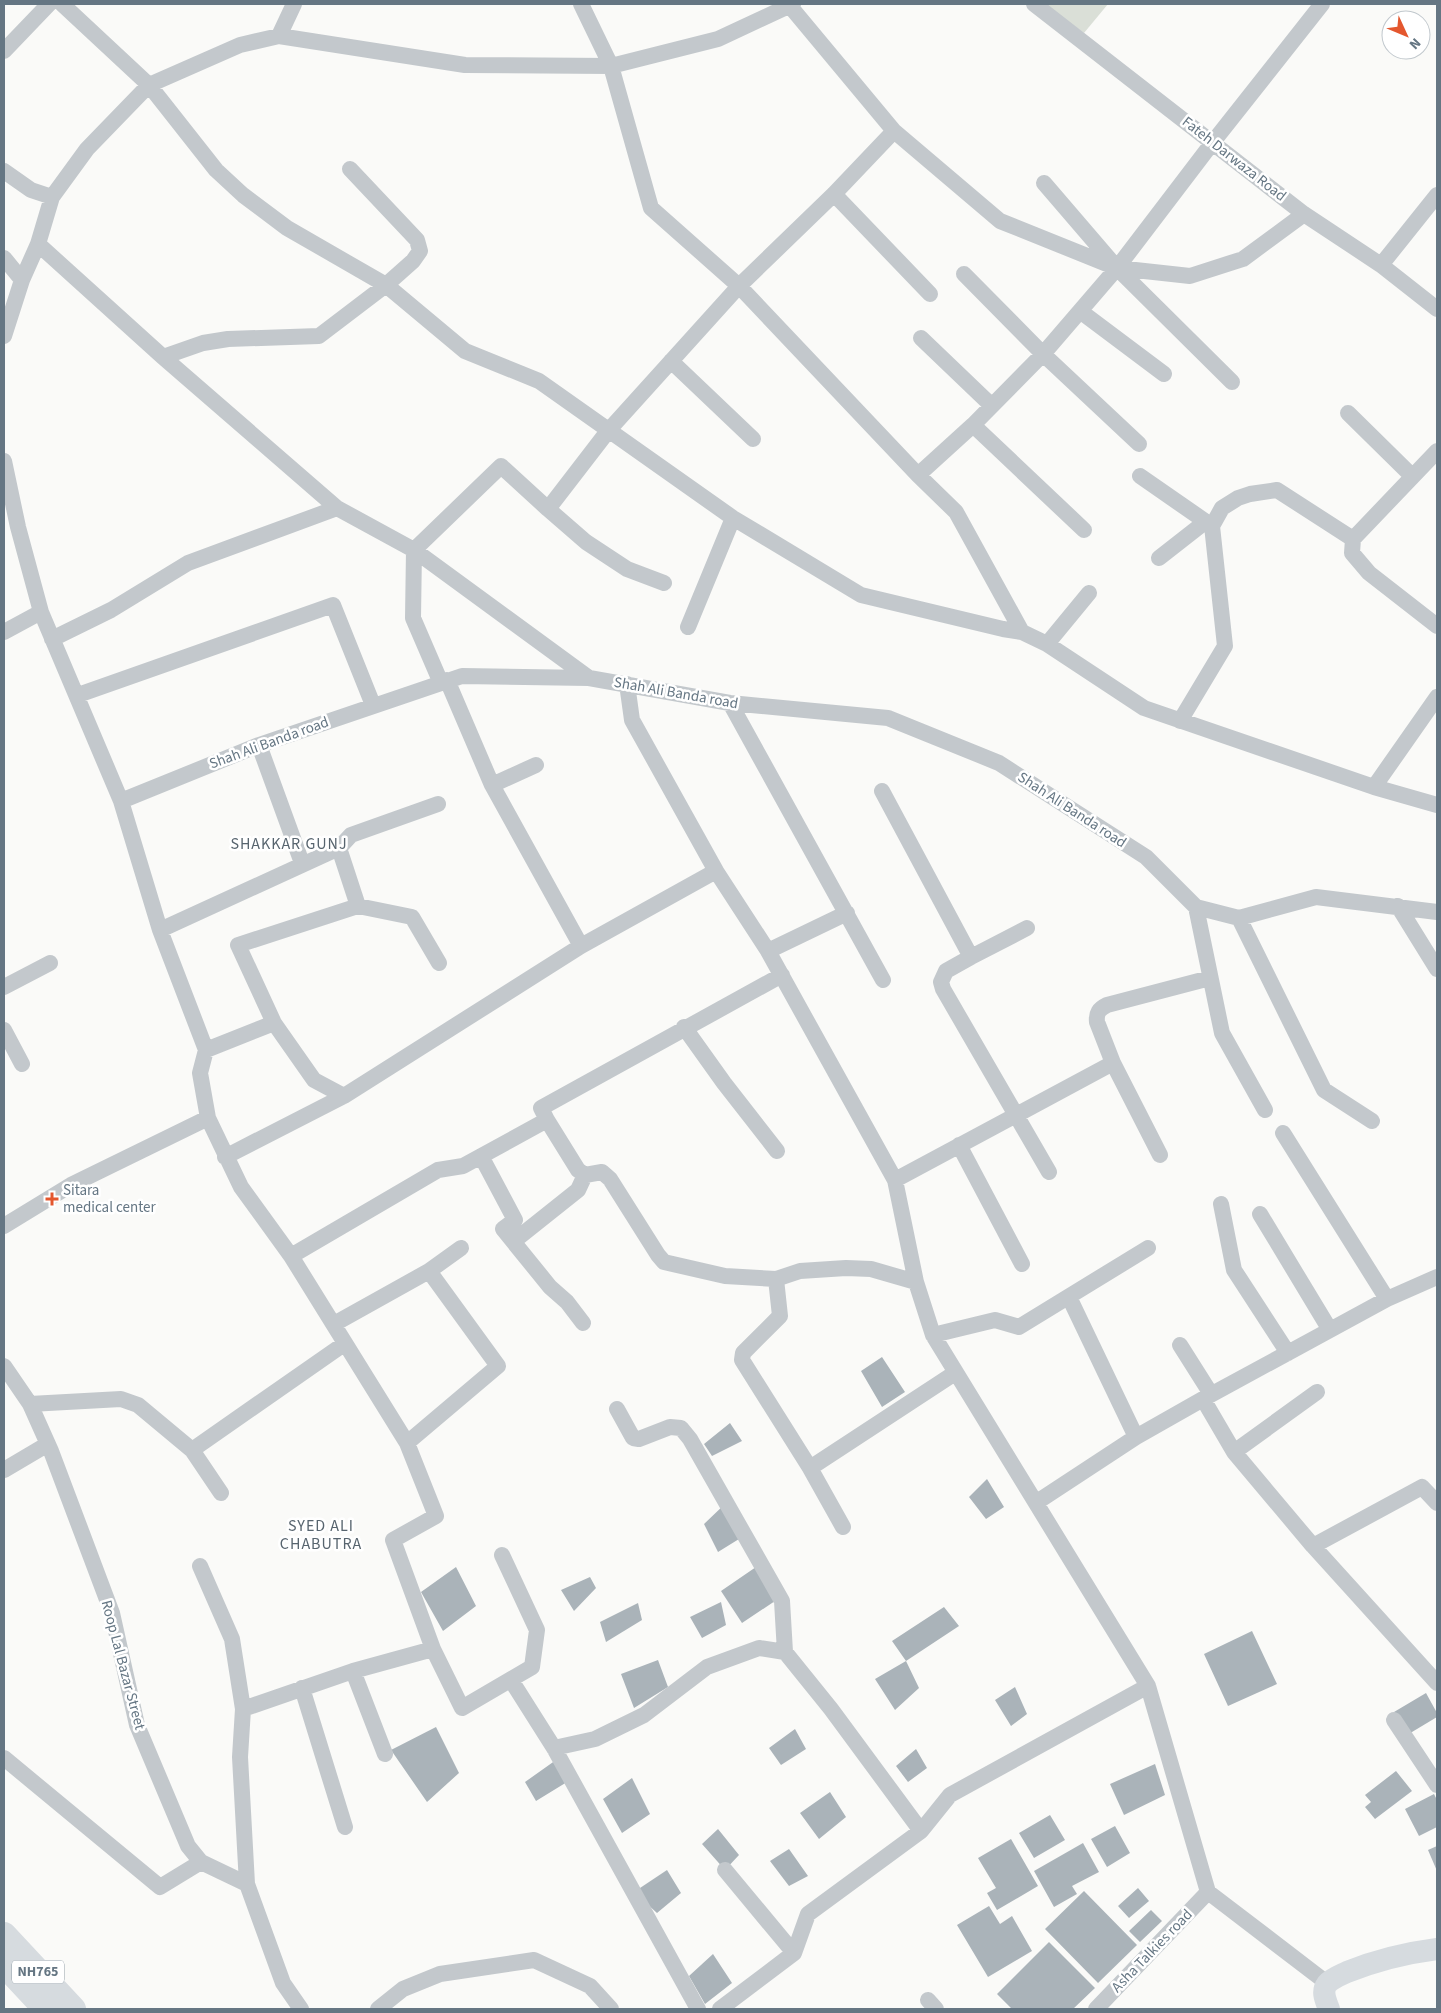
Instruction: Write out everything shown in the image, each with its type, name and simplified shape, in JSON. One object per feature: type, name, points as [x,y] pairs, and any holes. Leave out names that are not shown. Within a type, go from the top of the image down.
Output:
[{"type":"highway","name":"NH765","points":[[4,1935],[73,2009]]},
{"type":"highway","name":"NH765","points":[[4,1964],[46,2009]]},
{"type":"main road","points":[[1329,2009],[1324,1996],[1324,1989],[1327,1983],[1334,1978],[1368,1964],[1408,1953],[1437,1949]]},
{"type":"street","points":[[4,51],[49,4]]},
{"type":"street","points":[[62,4],[149,85],[216,170],[243,195],[287,228],[386,285],[465,351],[539,381],[733,518],[862,595],[1003,630],[1022,632],[1048,644],[1144,708],[1374,787],[1437,806]]},
{"type":"street","points":[[280,36],[294,4]]},
{"type":"street","points":[[580,4],[611,66],[651,208],[739,286],[918,475],[956,512],[1022,632]]},
{"type":"street","points":[[4,336],[6,319],[38,244],[52,197],[87,150],[149,85],[240,45],[280,36],[465,65],[611,66],[718,39],[791,4],[894,132],[1000,222],[1117,268],[1190,276],[1243,259],[1304,214]]},
{"type":"street","name":"Fateh Darwaza Road","points":[[1034,4],[1304,214],[1381,265],[1437,308]]},
{"type":"street","points":[[918,475],[1043,354],[1117,268],[1322,4]]},
{"type":"street","points":[[548,509],[608,431],[739,286],[834,194],[894,132]]},
{"type":"street","points":[[163,357],[203,343],[228,339],[319,336],[386,285],[412,260],[420,251],[417,240],[350,169]]},
{"type":"street","points":[[4,171],[31,190],[52,197]]},
{"type":"street","points":[[1044,183],[1117,268],[1232,382]]},
{"type":"street","points":[[834,194],[930,294]]},
{"type":"street","points":[[1381,265],[1437,195]]},
{"type":"street","points":[[38,244],[163,357],[337,508],[414,550],[589,678]]},
{"type":"street","points":[[4,258],[22,280]]},
{"type":"street","points":[[964,274],[1043,354],[1139,444]]},
{"type":"street","points":[[1080,310],[1164,374]]},
{"type":"street","points":[[921,338],[991,405]]},
{"type":"street","points":[[671,361],[753,439]]},
{"type":"street","points":[[1348,413],[1412,476]]},
{"type":"street","points":[[972,424],[1084,530]]},
{"type":"street","points":[[1437,451],[1353,540],[1352,553],[1369,573],[1437,626]]},
{"type":"street","points":[[4,460],[18,527],[41,612],[78,695],[121,801],[160,930],[206,1050],[200,1073],[208,1118],[225,1158],[241,1187],[291,1256],[334,1324],[344,1344],[407,1442],[436,1516],[392,1540],[433,1649],[462,1708],[532,1667],[537,1630],[502,1555]]},
{"type":"street","points":[[581,946],[492,785],[413,618],[414,550],[501,466],[586,542],[627,569],[664,583]]},
{"type":"street","points":[[1140,476],[1208,524],[1225,646],[1180,721]]},
{"type":"street","points":[[1159,558],[1208,524],[1222,508],[1238,498],[1276,490],[1353,540]]},
{"type":"street","points":[[52,639],[111,610],[188,563],[337,508]]},
{"type":"street","points":[[688,627],[733,518]]},
{"type":"street","points":[[1048,644],[1089,593]]},
{"type":"street","points":[[78,695],[333,605],[373,705]]},
{"type":"street","points":[[4,632],[41,612]]},
{"type":"street","name":"Shah Ali Banda road","points":[[121,801],[259,744],[462,676],[589,678],[730,703],[888,718],[999,763],[1146,857],[1196,906]]},
{"type":"street","points":[[627,684],[632,720],[716,871],[782,975],[895,1180],[916,1282],[933,1335],[1148,1686],[1208,1892],[1327,1983]]},
{"type":"street","points":[[1374,787],[1437,697]]},
{"type":"street","points":[[730,703],[847,913],[882,980]]},
{"type":"street","points":[[259,744],[302,863]]},
{"type":"street","points":[[492,785],[536,765]]},
{"type":"street","points":[[882,791],[971,957]]},
{"type":"street","points":[[160,930],[302,863],[339,848],[351,835],[438,804]]},
{"type":"street","points":[[339,848],[358,906]]},
{"type":"street","points":[[225,1158],[344,1096],[581,946],[716,871]]},
{"type":"street","points":[[1266,1110],[1222,1033],[1196,906],[1239,918],[1316,898],[1437,912]]},
{"type":"street","points":[[344,1096],[314,1080],[274,1023],[238,945],[358,906],[412,917],[439,962]]},
{"type":"street","points":[[1398,906],[1437,969]]},
{"type":"street","points":[[768,951],[847,913]]},
{"type":"street","points":[[1239,918],[1324,1090],[1372,1121]]},
{"type":"street","points":[[1027,928],[946,971],[941,982],[949,1000],[1049,1172]]},
{"type":"street","points":[[4,987],[50,963]]},
{"type":"street","points":[[585,1176],[578,1170],[540,1108],[684,1027],[782,975]]},
{"type":"street","points":[[1160,1155],[1113,1063],[1097,1022],[1098,1012],[1101,1008],[1210,978]]},
{"type":"street","points":[[206,1050],[274,1023]]},
{"type":"street","points":[[684,1027],[724,1083],[777,1151]]},
{"type":"street","points":[[4,1030],[22,1064]]},
{"type":"street","points":[[895,1180],[1113,1063]]},
{"type":"street","points":[[4,1226],[71,1185],[208,1118]]},
{"type":"street","points":[[291,1256],[438,1170],[463,1166],[547,1120]]},
{"type":"street","points":[[1283,1133],[1387,1299]]},
{"type":"street","points":[[958,1145],[1022,1264]]},
{"type":"street","points":[[481,1156],[515,1220],[503,1228],[550,1287],[568,1302],[584,1323]]},
{"type":"street","points":[[585,1176],[602,1172],[610,1179],[664,1262],[725,1276],[776,1278],[800,1271],[846,1268],[871,1269],[916,1282]]},
{"type":"street","points":[[514,1241],[578,1190],[585,1176]]},
{"type":"street","points":[[1221,1204],[1234,1270],[1288,1353]]},
{"type":"street","points":[[1260,1214],[1330,1330]]},
{"type":"street","points":[[334,1324],[429,1271],[462,1248]]},
{"type":"street","points":[[933,1335],[995,1320],[1019,1327],[1148,1248]]},
{"type":"street","points":[[407,1442],[498,1366],[429,1271]]},
{"type":"street","points":[[1037,1502],[1136,1437],[1207,1396],[1387,1299],[1437,1277]]},
{"type":"street","points":[[776,1278],[780,1316],[743,1353],[741,1358],[810,1468],[844,1527]]},
{"type":"street","points":[[1069,1296],[1136,1437]]},
{"type":"street","points":[[192,1450],[344,1344]]},
{"type":"street","points":[[1180,1344],[1234,1452],[1313,1546],[1437,1683]]},
{"type":"street","name":"Roop Lal Bazar Street","points":[[4,1366],[30,1404],[48,1444],[112,1614],[137,1726],[188,1846],[201,1862],[247,1884]]},
{"type":"street","points":[[810,1468],[955,1373]]},
{"type":"street","points":[[1234,1452],[1318,1392]]},
{"type":"street","points":[[30,1404],[121,1399],[138,1404],[192,1450],[222,1493]]},
{"type":"street","points":[[617,1409],[633,1438],[639,1439],[670,1427],[681,1428],[690,1439],[782,1600],[786,1652],[831,1709],[921,1831]]},
{"type":"street","points":[[4,1470],[48,1444]]},
{"type":"street","points":[[1313,1546],[1422,1487],[1437,1503]]},
{"type":"street","points":[[200,1566],[232,1639],[243,1709],[240,1757],[247,1884],[283,1982],[301,2009]]},
{"type":"street","points":[[554,1748],[595,1739],[644,1715],[707,1667],[759,1648],[786,1652]]},
{"type":"street","points":[[243,1709],[353,1671],[433,1649]]},
{"type":"street","points":[[353,1671],[385,1754]]},
{"type":"street","points":[[511,1680],[554,1748],[698,2009]]},
{"type":"street","points":[[720,2009],[794,1954],[808,1914],[921,1831],[950,1795],[1148,1686]]},
{"type":"street","points":[[302,1688],[345,1827]]},
{"type":"street","points":[[1394,1720],[1437,1785]]},
{"type":"street","points":[[4,1758],[160,1887],[201,1862]]},
{"type":"street","points":[[725,1870],[794,1954]]},
{"type":"street","name":"Asha Talkies road","points":[[1096,2009],[1208,1892]]},
{"type":"street","points":[[378,2009],[403,1989],[440,1974],[534,1960],[590,1986],[611,2009]]},
{"type":"shaded area","points":[[1044,4],[1108,4],[1084,33]]},
{"type":"building","points":[[882,1357],[905,1392],[882,1407],[861,1371]]},
{"type":"building","points":[[730,1423],[742,1441],[712,1456],[704,1444]]},
{"type":"building","points":[[987,1479],[1004,1507],[986,1519],[969,1497]]},
{"type":"building","points":[[726,1503],[739,1539],[718,1552],[704,1524]]},
{"type":"building","points":[[456,1567],[476,1606],[443,1631],[421,1592]]},
{"type":"building","points":[[756,1567],[775,1601],[742,1623],[721,1591]]},
{"type":"building","points":[[590,1577],[596,1588],[574,1611],[561,1590]]},
{"type":"building","points":[[721,1602],[726,1625],[702,1638],[690,1617]]},
{"type":"building","points":[[638,1603],[642,1620],[606,1642],[600,1622]]},
{"type":"building","points":[[944,1607],[959,1626],[906,1661],[892,1641]]},
{"type":"building","points":[[1252,1631],[1277,1684],[1228,1706],[1204,1654]]},
{"type":"building","points":[[658,1660],[668,1687],[634,1708],[621,1674]]},
{"type":"building","points":[[906,1661],[919,1688],[895,1710],[875,1679]]},
{"type":"building","points":[[1015,1687],[1027,1714],[1011,1726],[995,1700]]},
{"type":"building","points":[[1426,1693],[1437,1713],[1437,1717],[1407,1735],[1394,1712]]},
{"type":"building","points":[[436,1727],[459,1773],[427,1802],[391,1750]]},
{"type":"building","points":[[795,1729],[806,1749],[781,1765],[769,1748]]},
{"type":"building","points":[[916,1749],[927,1768],[908,1782],[896,1766]]},
{"type":"building","points":[[556,1760],[567,1782],[536,1801],[525,1782]]},
{"type":"building","points":[[1155,1764],[1165,1795],[1124,1815],[1110,1784]]},
{"type":"building","points":[[1396,1771],[1412,1791],[1375,1819],[1365,1807],[1371,1802],[1365,1795]]},
{"type":"building","points":[[632,1778],[650,1814],[622,1833],[603,1799]]},
{"type":"building","points":[[830,1792],[846,1817],[819,1839],[800,1813]]},
{"type":"building","points":[[1434,1794],[1437,1800],[1437,1827],[1419,1836],[1405,1809]]},
{"type":"building","points":[[1050,1815],[1065,1840],[1034,1858],[1019,1833]]},
{"type":"building","points":[[1115,1826],[1130,1853],[1107,1867],[1091,1839]]},
{"type":"building","points":[[718,1829],[739,1855],[725,1870],[702,1844]]},
{"type":"building","points":[[1011,1839],[1038,1886],[997,1910],[987,1893],[996,1888],[978,1858]]},
{"type":"building","points":[[1083,1843],[1099,1872],[1072,1886],[1077,1894],[1054,1907],[1034,1871]]},
{"type":"building","points":[[1437,1846],[1437,1871],[1428,1850]]},
{"type":"building","points":[[789,1849],[808,1876],[789,1886],[770,1861]]},
{"type":"building","points":[[667,1870],[681,1893],[657,1913],[634,1892]]},
{"type":"building","points":[[1138,1888],[1149,1901],[1129,1918],[1118,1906]]},
{"type":"building","points":[[1084,1891],[1137,1945],[1098,1983],[1045,1929]]},
{"type":"building","points":[[989,1906],[1000,1924],[1012,1916],[1032,1951],[988,1977],[957,1925]]},
{"type":"building","points":[[1151,1910],[1162,1921],[1140,1942],[1129,1931]]},
{"type":"building","points":[[1049,1942],[1095,1988],[1073,2009],[1012,2009],[997,1994]]},
{"type":"building","points":[[713,1954],[732,1983],[705,2004],[689,1976]]},
{"type":"place","name":"Sitara medical center","points":[[52,1199]]},
{"type":"district","name":"SHAKKAR GUNJ","points":[[289,844]]},
{"type":"district","name":"SYED ALI CHABUTRA","points":[[321,1535]]}]
